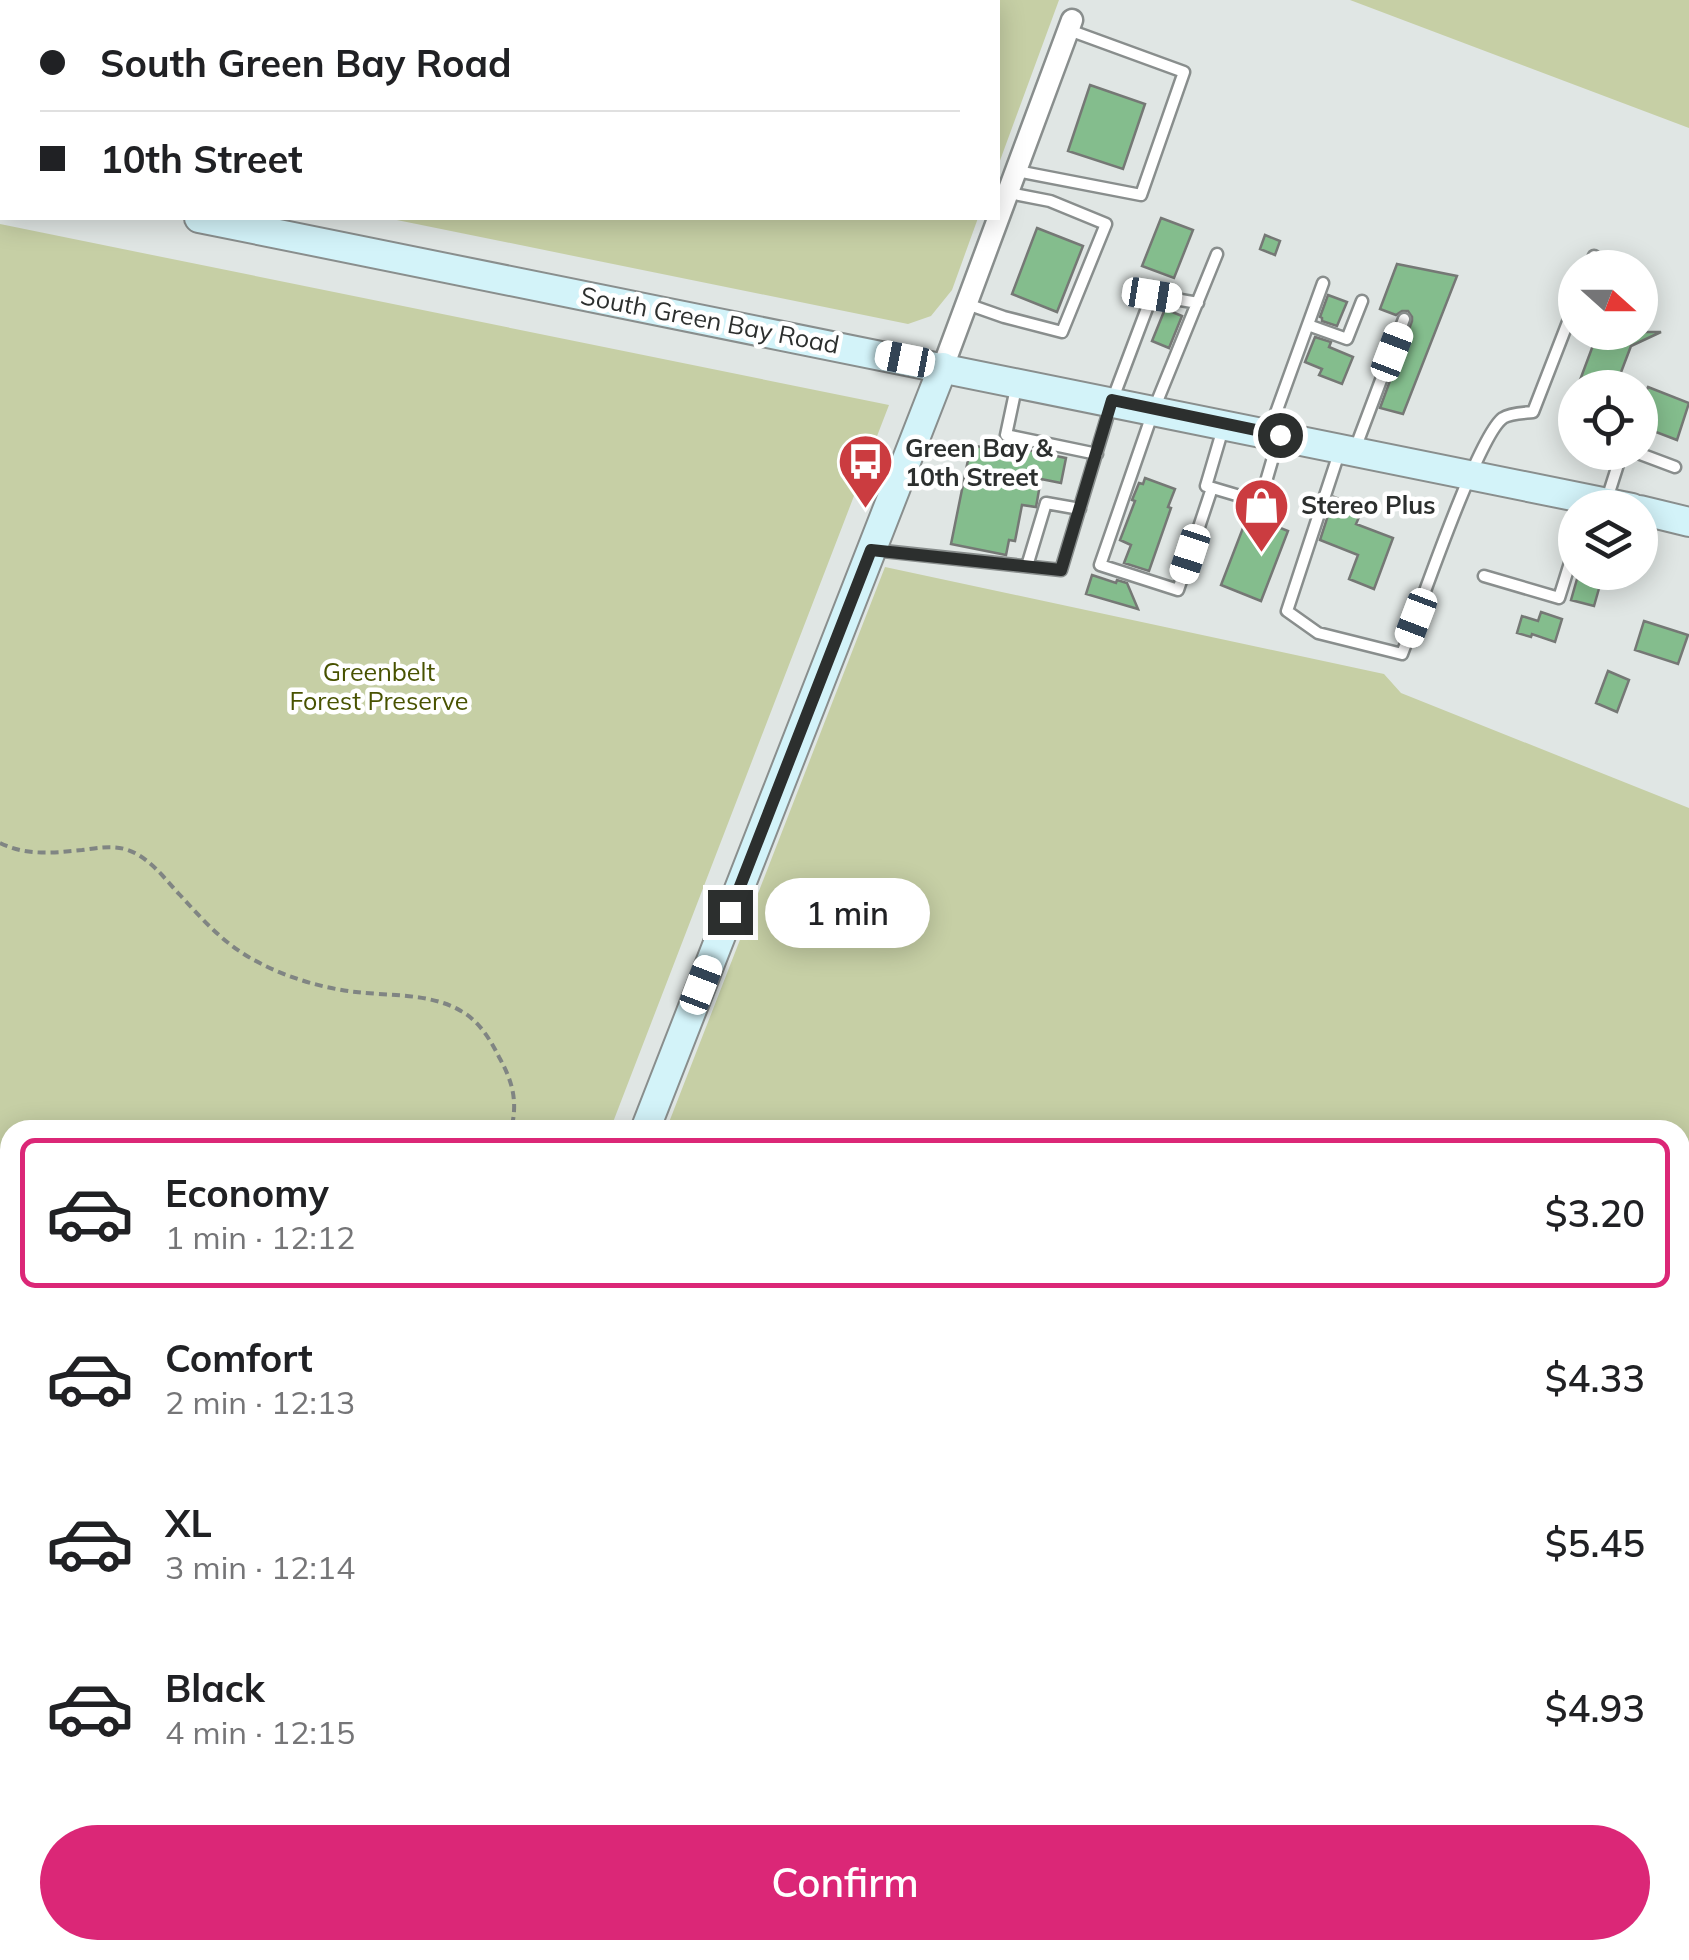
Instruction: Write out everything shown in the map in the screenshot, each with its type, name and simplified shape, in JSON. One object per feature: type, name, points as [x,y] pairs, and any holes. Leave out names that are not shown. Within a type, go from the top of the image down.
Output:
[{"type":"main road","name":"South Green Bay Road","points":[[209,220],[1112,400],[1558,494]]},
{"type":"main road","points":[[648,1120],[943,367]]},
{"type":"main road","points":[[1658,514],[1689,522]]},
{"type":"street","points":[[1000,216],[1070,25]]},
{"type":"street","points":[[943,367],[998,220]]},
{"type":"lane","points":[[1017,171],[1140,196],[1184,72],[1070,25]]},
{"type":"lane","points":[[966,303],[1062,332],[1106,224],[1050,200],[1009,193]]},
{"type":"lane","points":[[1212,488],[1178,590],[1100,565],[1154,410],[1217,254]]},
{"type":"lane","points":[[1224,424],[1206,486],[1260,502],[1274,434],[1323,283]]},
{"type":"lane","points":[[871,550],[1061,570],[1112,400],[1152,295],[1198,303]]},
{"type":"lane","points":[[1308,326],[1347,339],[1362,302]]},
{"type":"lane","points":[[1404,319],[1348,449],[1286,611],[1318,634],[1402,654],[1471,474],[1504,417],[1534,412],[1558,349]]},
{"type":"lane","points":[[1018,382],[1006,434],[1097,454]]},
{"type":"lane","points":[[1658,461],[1675,467]]},
{"type":"lane","points":[[1027,566],[1046,503],[1080,509]]},
{"type":"lane","points":[[1484,576],[1560,598],[1562,590]]},
{"type":"path","points":[[0,843],[36,854],[100,848],[126,850],[148,861],[221,938],[256,962],[328,988],[434,1001],[464,1013],[492,1043],[514,1089],[513,1120]]},
{"type":"green space","points":[[1000,0],[1059,0],[1000,161]]},
{"type":"green space","points":[[1350,0],[1689,0],[1689,128]]},
{"type":"green space","points":[[397,220],[977,220],[952,290],[931,316],[908,324]]},
{"type":"green space","name":"Greenbelt Forest Preserve","points":[[0,224],[889,405],[614,1120],[0,1120]]},
{"type":"green space","points":[[885,567],[1384,674],[1401,693],[1689,808],[1689,1120],[670,1120]]},
{"type":"building","points":[[1090,85],[1145,104],[1123,169],[1068,151]]},
{"type":"building","points":[[1161,218],[1193,230],[1174,278],[1142,266]]},
{"type":"building","points":[[1037,228],[1083,246],[1057,312],[1012,294]]},
{"type":"building","points":[[1265,235],[1280,241],[1275,255],[1260,249]]},
{"type":"building","points":[[1397,264],[1457,276],[1403,414],[1380,408],[1412,321],[1408,311],[1396,315],[1380,309]]},
{"type":"building","points":[[1328,295],[1347,302],[1337,326],[1320,317]]},
{"type":"building","points":[[1165,309],[1182,316],[1169,348],[1152,341]]},
{"type":"building","points":[[1315,337],[1331,342],[1329,347],[1353,357],[1342,384],[1319,375],[1322,369],[1305,362]]},
{"type":"building","points":[[1591,350],[1629,350],[1622,370],[1584,370]]},
{"type":"building","points":[[1658,391],[1689,403],[1677,440],[1658,433]]},
{"type":"building","points":[[971,445],[1006,452],[1008,446],[1066,458],[1061,483],[1041,479],[1036,507],[1022,505],[1015,541],[1009,540],[1006,555],[951,544]]},
{"type":"building","points":[[1145,478],[1175,489],[1149,571],[1124,563],[1131,545],[1120,540],[1135,501],[1132,500]]},
{"type":"building","points":[[1334,497],[1363,508],[1356,524],[1393,538],[1374,589],[1349,579],[1358,555],[1320,540]]},
{"type":"building","points":[[1248,515],[1288,531],[1261,601],[1221,585]]},
{"type":"building","points":[[1092,575],[1127,583],[1138,609],[1086,594]]},
{"type":"building","points":[[1574,590],[1599,590],[1594,606],[1571,600]]},
{"type":"building","points":[[1541,612],[1562,619],[1555,642],[1517,633],[1522,616],[1538,621]]},
{"type":"building","points":[[1644,621],[1688,635],[1678,664],[1635,650]]},
{"type":"building","points":[[1608,671],[1629,680],[1617,712],[1596,703]]},
{"type":"place","name":"Green Bay & 10th Street","points":[[866,511]]},
{"type":"place","name":"Stereo Plus","points":[[1262,554]]},
{"type":"route","points":[[730,912],[871,550],[1061,570],[1112,400],[1280,435]]}]
